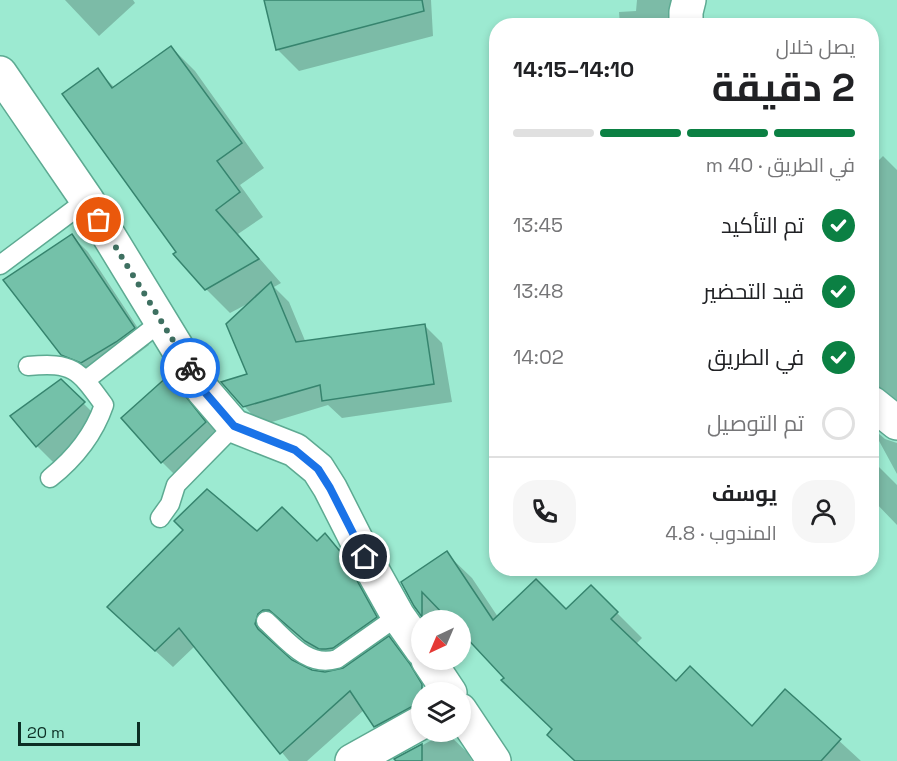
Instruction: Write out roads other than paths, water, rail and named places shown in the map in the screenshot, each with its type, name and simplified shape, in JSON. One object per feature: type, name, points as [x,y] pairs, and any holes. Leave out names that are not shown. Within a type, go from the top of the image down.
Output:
[{"type":"street","points":[[686,18],[689,0]]},
{"type":"street","points":[[0,74],[87,200],[203,390],[234,426],[295,450],[318,469],[398,616],[411,634]]},
{"type":"street","points":[[879,409],[897,423]]},
{"type":"street","points":[[471,726],[494,761]]},
{"type":"street","points":[[352,761],[411,728]]},
{"type":"lane","points":[[0,265],[87,200]]},
{"type":"lane","points":[[86,380],[162,321]]},
{"type":"lane","points":[[28,366],[66,365],[86,380],[104,405],[99,420],[69,464],[50,478]]},
{"type":"lane","points":[[160,518],[170,504],[176,485],[234,426]]},
{"type":"lane","points":[[266,621],[306,658],[316,662],[327,662],[338,659],[398,616]]}]
